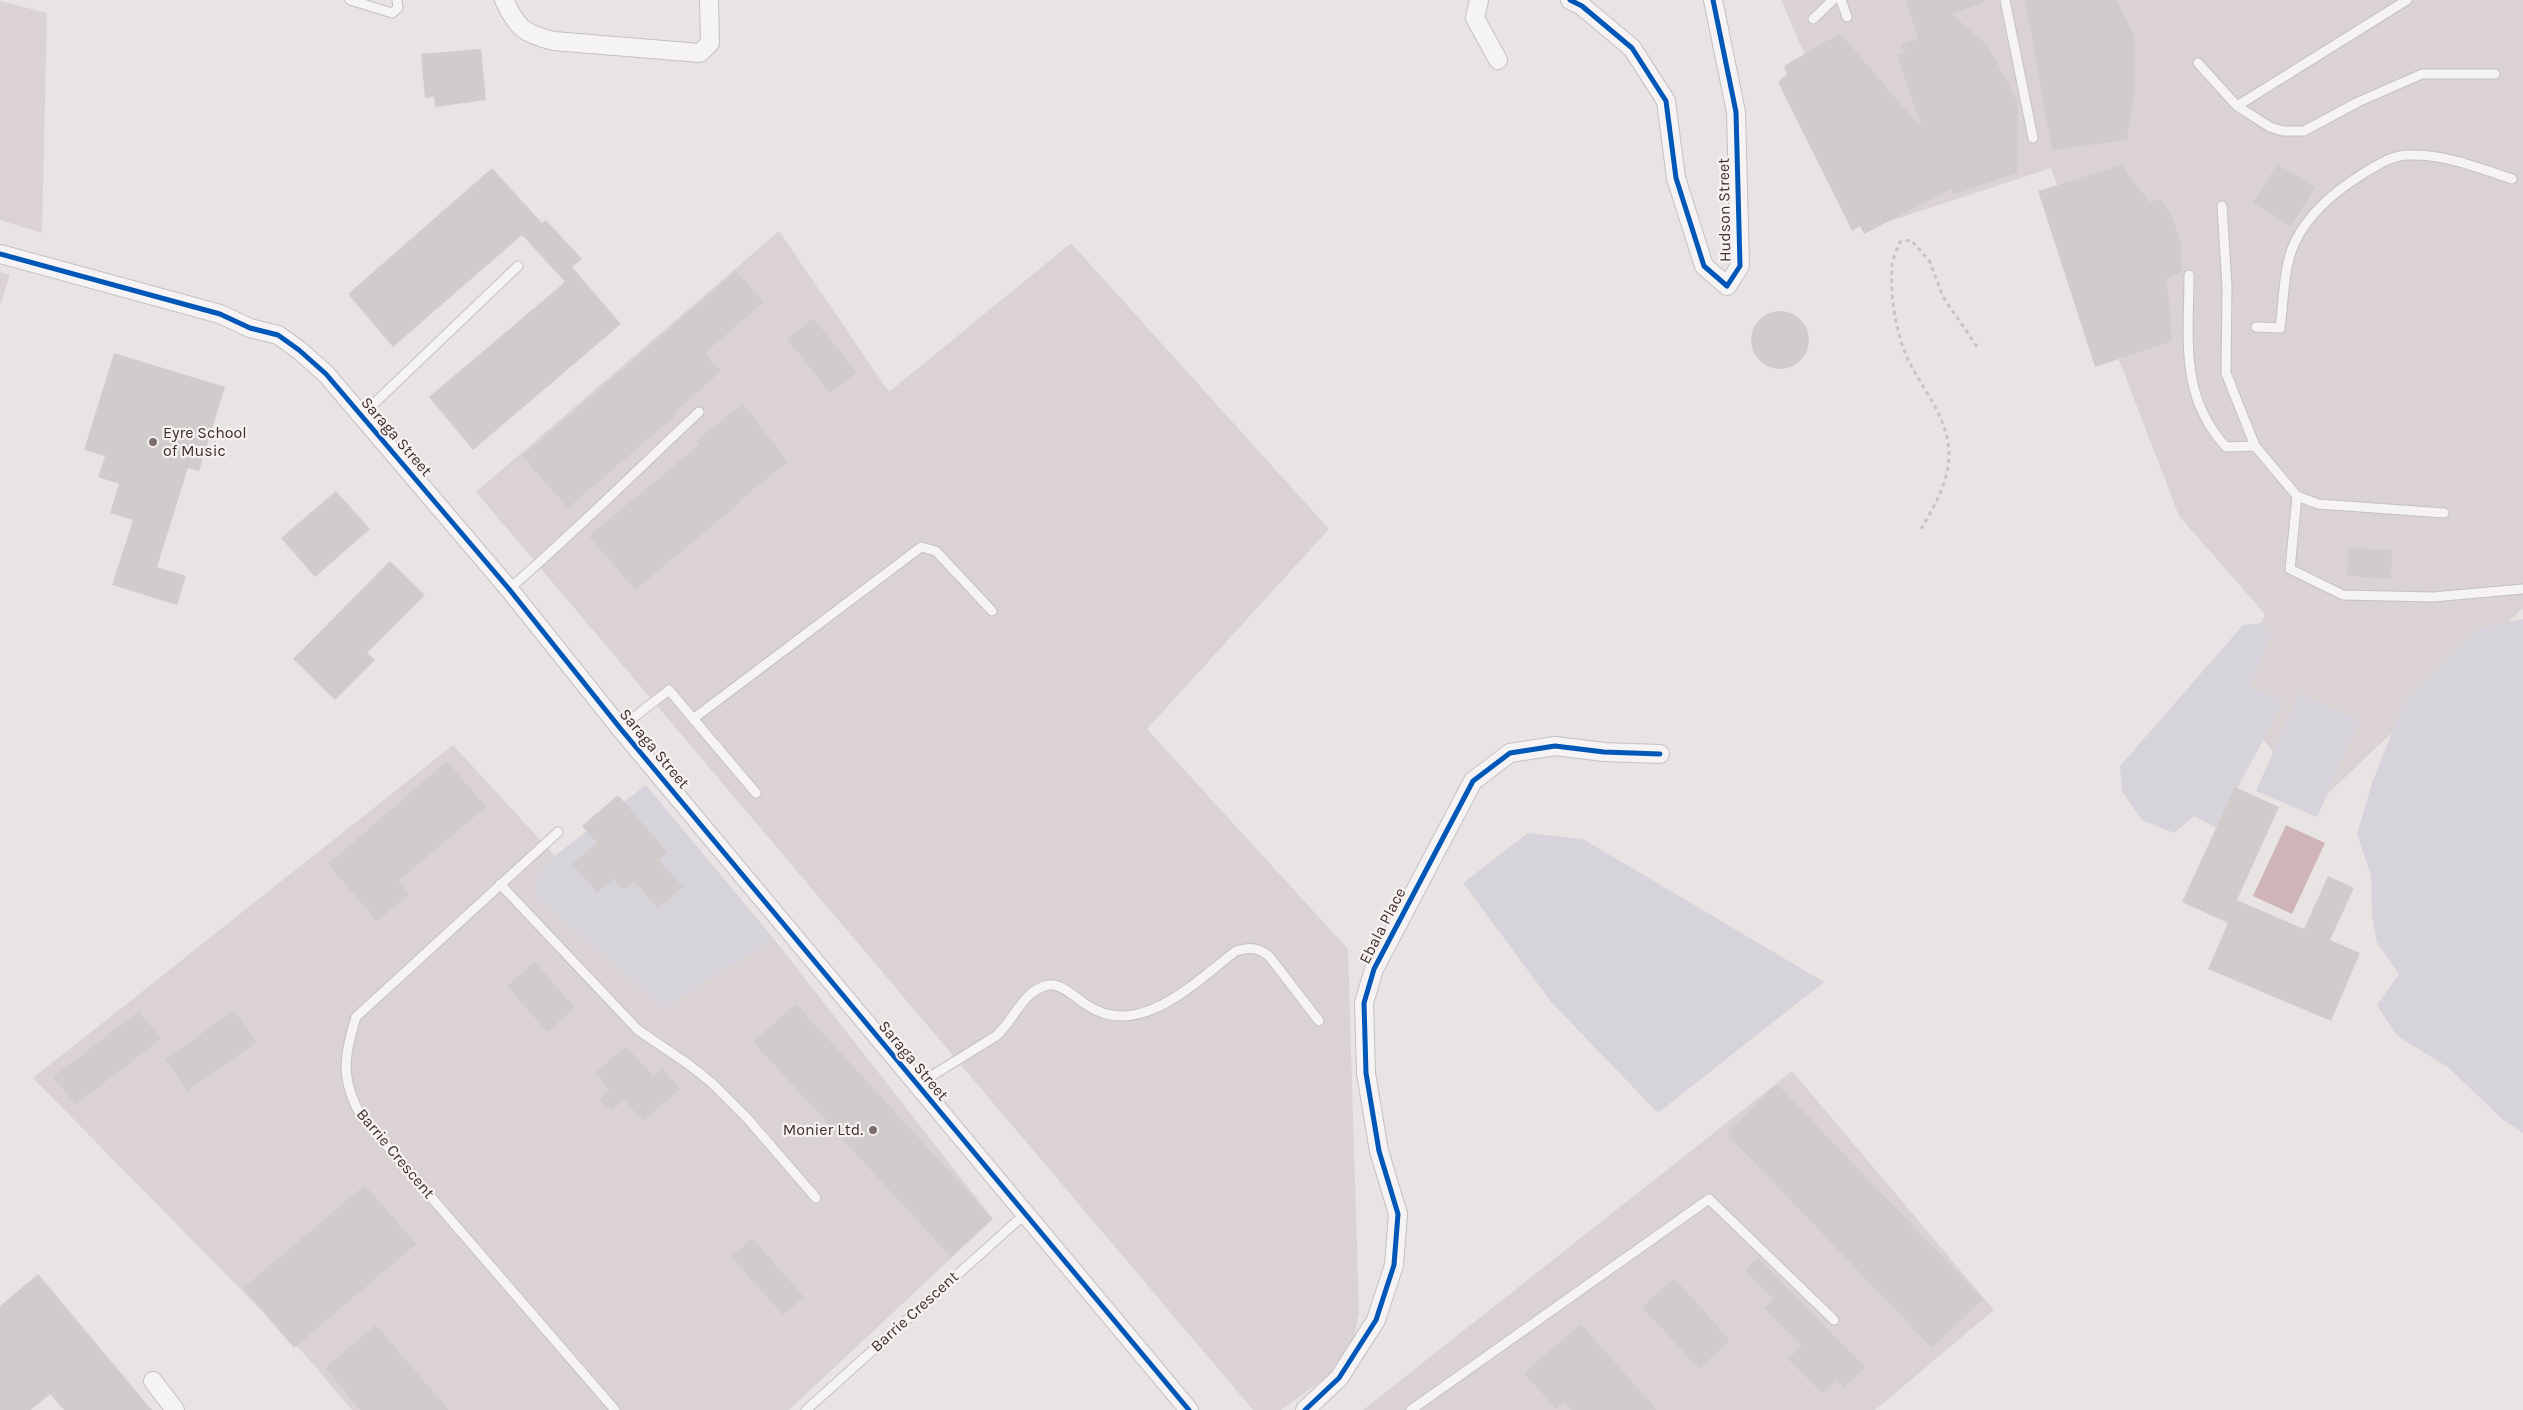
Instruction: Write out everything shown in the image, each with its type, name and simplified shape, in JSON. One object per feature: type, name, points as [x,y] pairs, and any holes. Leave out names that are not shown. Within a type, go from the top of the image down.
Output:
[{"type":"street","points":[[504,0],[514,22],[526,33],[539,38],[554,41],[700,53],[710,43],[709,0]]},
{"type":"street","points":[[1479,0],[1475,18],[1498,60]]},
{"type":"street","name":"Hudson Street","points":[[1570,0],[1582,6],[1632,48],[1666,101],[1676,178],[1704,266],[1727,286],[1740,266],[1736,112],[1713,0]]},
{"type":"street","name":"Saraga Street","points":[[0,254],[220,314],[250,328],[278,335],[299,350],[326,374],[509,589],[620,728],[1024,1215],[1189,1410]]},
{"type":"street","name":"Ebala Place","points":[[1305,1410],[1339,1378],[1376,1320],[1394,1265],[1398,1214],[1379,1151],[1366,1073],[1364,1003],[1374,969],[1473,781],[1510,752],[1555,746],[1604,752],[1660,754]]},
{"type":"street","points":[[154,1382],[175,1410]]},
{"type":"lane","points":[[350,0],[392,13],[398,8],[397,0]]},
{"type":"lane","points":[[1813,19],[1832,0]]},
{"type":"lane","points":[[1841,0],[1847,16]]},
{"type":"lane","points":[[2005,0],[2025,89],[2033,138]]},
{"type":"lane","points":[[2237,106],[2407,0]]},
{"type":"lane","points":[[2198,63],[2237,106],[2270,127],[2283,131],[2304,131],[2358,102],[2422,74],[2495,74]]},
{"type":"lane","points":[[2256,327],[2280,328],[2288,268],[2295,242],[2321,204],[2347,184],[2373,168],[2395,156],[2450,158],[2512,179]]},
{"type":"lane","points":[[2222,206],[2227,286],[2226,372],[2254,446],[2297,496],[2318,504],[2444,513]]},
{"type":"lane","points":[[362,414],[518,266]]},
{"type":"lane","points":[[2189,275],[2189,351],[2193,393],[2215,435],[2226,447],[2254,446]]},
{"type":"lane","points":[[509,589],[572,534],[611,493],[699,412]]},
{"type":"lane","points":[[2297,496],[2290,569],[2343,595],[2433,597],[2523,589]]},
{"type":"lane","points":[[693,719],[921,547],[931,548],[936,551],[992,610]]},
{"type":"lane","points":[[620,728],[669,690],[756,794]]},
{"type":"lane","name":"Barrie Crescent","points":[[558,832],[356,1017],[348,1044],[345,1065],[350,1095],[361,1116],[615,1410]]},
{"type":"lane","points":[[500,884],[638,1030],[712,1083],[747,1118],[816,1198]]},
{"type":"lane","points":[[917,1085],[995,1036],[1022,1002],[1040,987],[1056,986],[1094,1010],[1104,1014],[1117,1016],[1134,1015],[1180,994],[1236,951],[1245,949],[1259,948],[1269,956],[1319,1021]]},
{"type":"lane","points":[[1411,1410],[1709,1199],[1834,1320]]},
{"type":"lane","name":"Barrie Crescent","points":[[806,1410],[1024,1215]]},
{"type":"path","points":[[1921,529],[1938,499],[1947,473],[1948,443],[1936,408],[1912,368],[1896,324],[1892,266],[1900,242],[1911,240],[1930,262],[1943,297],[1978,348]]},
{"type":"shaded area","points":[[1781,0],[2523,0],[2523,608],[2317,804],[2228,698],[2265,614],[2179,516],[2116,352],[2051,168],[1878,225]]},
{"type":"shaded area","points":[[0,1],[47,13],[42,233],[0,220]]},
{"type":"shaded area","points":[[779,231],[889,392],[1071,243],[1329,529],[1147,729],[1348,949],[1359,1313],[1349,1361],[1281,1410],[1253,1410],[476,492]]},
{"type":"shaded area","points":[[0,272],[10,275],[0,306]]},
{"type":"shaded area","points":[[2523,619],[2523,1133],[2502,1119],[2449,1068],[2396,1035],[2377,1005],[2399,974],[2377,943],[2372,915],[2371,876],[2357,834],[2372,783],[2404,701],[2476,629]]},
{"type":"shaded area","points":[[2262,623],[2271,634],[2250,686],[2284,701],[2216,828],[2194,816],[2174,833],[2142,820],[2122,791],[2120,766],[2243,625]]},
{"type":"shaded area","points":[[2299,693],[2360,720],[2317,817],[2256,791]]},
{"type":"shaded area","points":[[453,745],[555,856],[538,869],[664,1008],[774,939],[993,1219],[789,1410],[352,1410],[306,1356],[33,1078]]},
{"type":"shaded area","points":[[646,785],[774,939],[664,1008],[535,897],[538,869]]},
{"type":"shaded area","points":[[2286,825],[2325,843],[2292,914],[2253,896]]},
{"type":"shaded area","points":[[1528,833],[1583,839],[1824,982],[1658,1113],[1552,1003],[1463,883]]},
{"type":"shaded area","points":[[1792,1071],[1994,1310],[1875,1410],[1363,1410]]},
{"type":"building","points":[[1906,0],[1984,0],[1984,2],[1952,14],[1987,45],[2018,101],[2017,173],[1953,195],[1951,189],[1864,234],[1860,226],[1852,231],[1778,82],[1787,74],[1784,66],[1840,33],[1922,129],[1897,55],[1905,54],[1901,45],[1918,38]]},
{"type":"building","points":[[2025,0],[2116,0],[2134,35],[2135,88],[2127,140],[2052,150]]},
{"type":"building","points":[[481,49],[486,100],[435,107],[434,97],[425,98],[421,54]]},
{"type":"building","points":[[2277,164],[2315,187],[2291,227],[2253,203]]},
{"type":"building","points":[[2122,165],[2149,202],[2161,199],[2173,219],[2181,241],[2182,272],[2167,279],[2172,341],[2095,367],[2038,191]]},
{"type":"building","points":[[492,168],[542,223],[546,220],[582,259],[572,267],[621,324],[473,450],[429,397],[565,282],[522,235],[393,347],[348,294]]},
{"type":"building","points":[[736,271],[764,302],[705,353],[721,371],[674,413],[676,415],[568,508],[522,456]]},
{"type":"building","points":[[1780,311],[1791,313],[1804,324],[1809,340],[1807,351],[1796,364],[1780,369],[1769,367],[1756,356],[1751,340],[1753,329],[1764,316]]},
{"type":"building","points":[[813,318],[857,372],[830,393],[787,339]]},
{"type":"building","points":[[114,353],[225,387],[199,471],[188,468],[157,567],[186,576],[177,605],[112,585],[133,520],[110,513],[119,484],[98,477],[105,456],[84,450]]},
{"type":"building","points":[[743,404],[788,462],[740,500],[742,501],[635,590],[589,536],[700,444],[697,440]]},
{"type":"building","points":[[336,491],[370,529],[315,577],[281,538]]},
{"type":"building","points":[[2349,548],[2392,550],[2391,579],[2347,576]]},
{"type":"building","points":[[390,561],[425,595],[367,653],[375,660],[335,700],[293,659]]},
{"type":"building","points":[[447,761],[486,807],[398,881],[410,894],[377,921],[328,864]]},
{"type":"building","points":[[2235,787],[2279,807],[2237,900],[2304,929],[2328,876],[2354,888],[2330,940],[2360,953],[2331,1021],[2208,969],[2228,923],[2182,902]]},
{"type":"building","points":[[618,795],[668,853],[659,860],[683,887],[658,908],[634,881],[623,890],[614,879],[597,893],[572,864],[597,843],[582,826]]},
{"type":"building","points":[[535,962],[575,1008],[547,1032],[507,986]]},
{"type":"building","name":"Monier Ltd.","points":[[796,1004],[993,1219],[951,1257],[753,1042]]},
{"type":"building","points":[[139,1011],[161,1039],[75,1105],[53,1077]]},
{"type":"building","points":[[234,1011],[257,1042],[187,1091],[165,1059]]},
{"type":"building","points":[[626,1046],[653,1076],[662,1068],[680,1089],[643,1121],[624,1100],[611,1111],[599,1099],[610,1090],[595,1073]]},
{"type":"building","points":[[1777,1084],[1983,1299],[1932,1348],[1726,1133]]},
{"type":"building","points":[[365,1185],[416,1244],[294,1348],[243,1288]]},
{"type":"building","points":[[752,1238],[804,1297],[783,1315],[731,1257]]},
{"type":"building","points":[[1758,1258],[1865,1367],[1844,1387],[1837,1380],[1823,1394],[1788,1359],[1801,1346],[1764,1308],[1773,1299],[1745,1271]]},
{"type":"building","points":[[38,1274],[152,1410],[64,1410],[50,1394],[31,1410],[0,1410],[0,1306]]},
{"type":"building","points":[[1674,1278],[1730,1340],[1699,1369],[1642,1307]]},
{"type":"building","points":[[1581,1324],[1657,1410],[1571,1410],[1564,1402],[1556,1409],[1524,1373]]},
{"type":"building","points":[[376,1325],[449,1410],[360,1410],[325,1368]]},
{"type":"cycle path","points":[[1570,0],[1582,6],[1632,48],[1666,101],[1676,178],[1704,266],[1727,286],[1740,266],[1736,112],[1713,0]]},
{"type":"cycle path","points":[[0,254],[220,314],[250,328],[278,335],[299,350],[326,374],[509,589],[620,728],[1189,1410]]},
{"type":"cycle path","points":[[1305,1410],[1339,1378],[1376,1320],[1394,1265],[1398,1214],[1379,1151],[1366,1073],[1364,1003],[1374,969],[1473,781],[1510,753],[1555,746],[1604,752],[1660,754]]},
{"type":"place","name":"Eyre School of Music","points":[[153,442]]},
{"type":"place","name":"Monier Ltd.","points":[[873,1130]]}]
